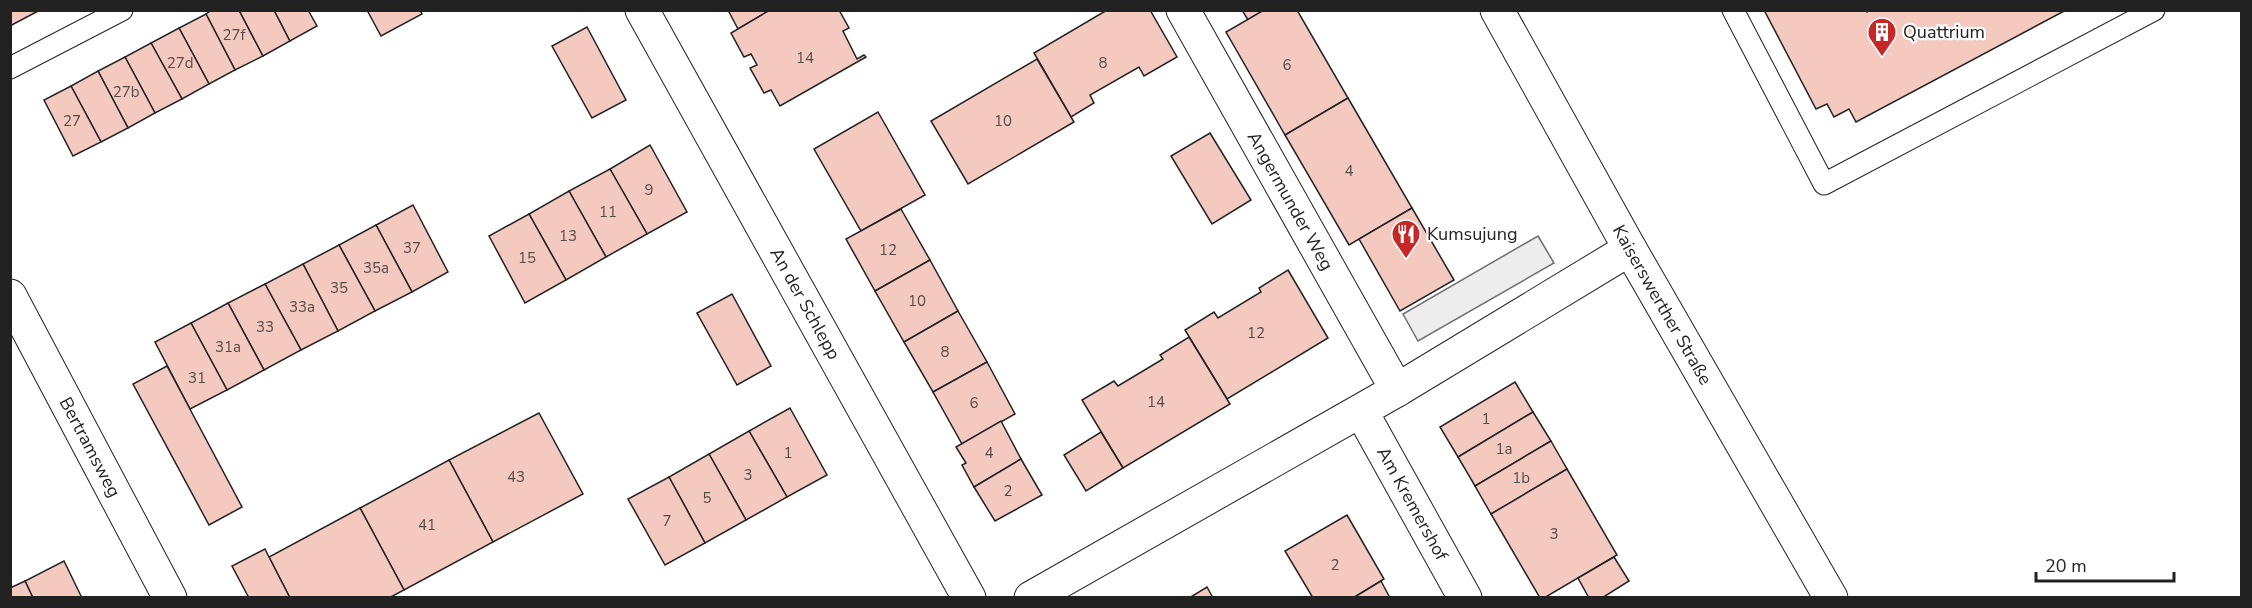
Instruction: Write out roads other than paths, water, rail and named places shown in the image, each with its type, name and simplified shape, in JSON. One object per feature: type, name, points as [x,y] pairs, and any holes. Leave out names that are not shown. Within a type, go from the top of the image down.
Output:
[{"type":"street","name":"An der Schlepp","points":[[642,10],[969,597]]},
{"type":"street","name":"Angermunder Weg","points":[[1184,10],[1397,390]]},
{"type":"street","name":"Kaiserswerther Straße","points":[[1497,10],[1630,249],[1831,597]]},
{"type":"street","points":[[1031,597],[1361,411],[1630,249]]},
{"type":"street","name":"Bertramsweg","points":[[10,296],[170,597]]},
{"type":"street","name":"Am Kremershof","points":[[1361,411],[1466,597]]},
{"type":"lane","points":[[10,68],[122,10]]},
{"type":"lane","points":[[1733,10],[1824,184],[2154,10]]},
{"type":"place","name":"Quattrium","points":[[1882,58]]},
{"type":"place","name":"Kumsujung","points":[[1406,260]]}]
